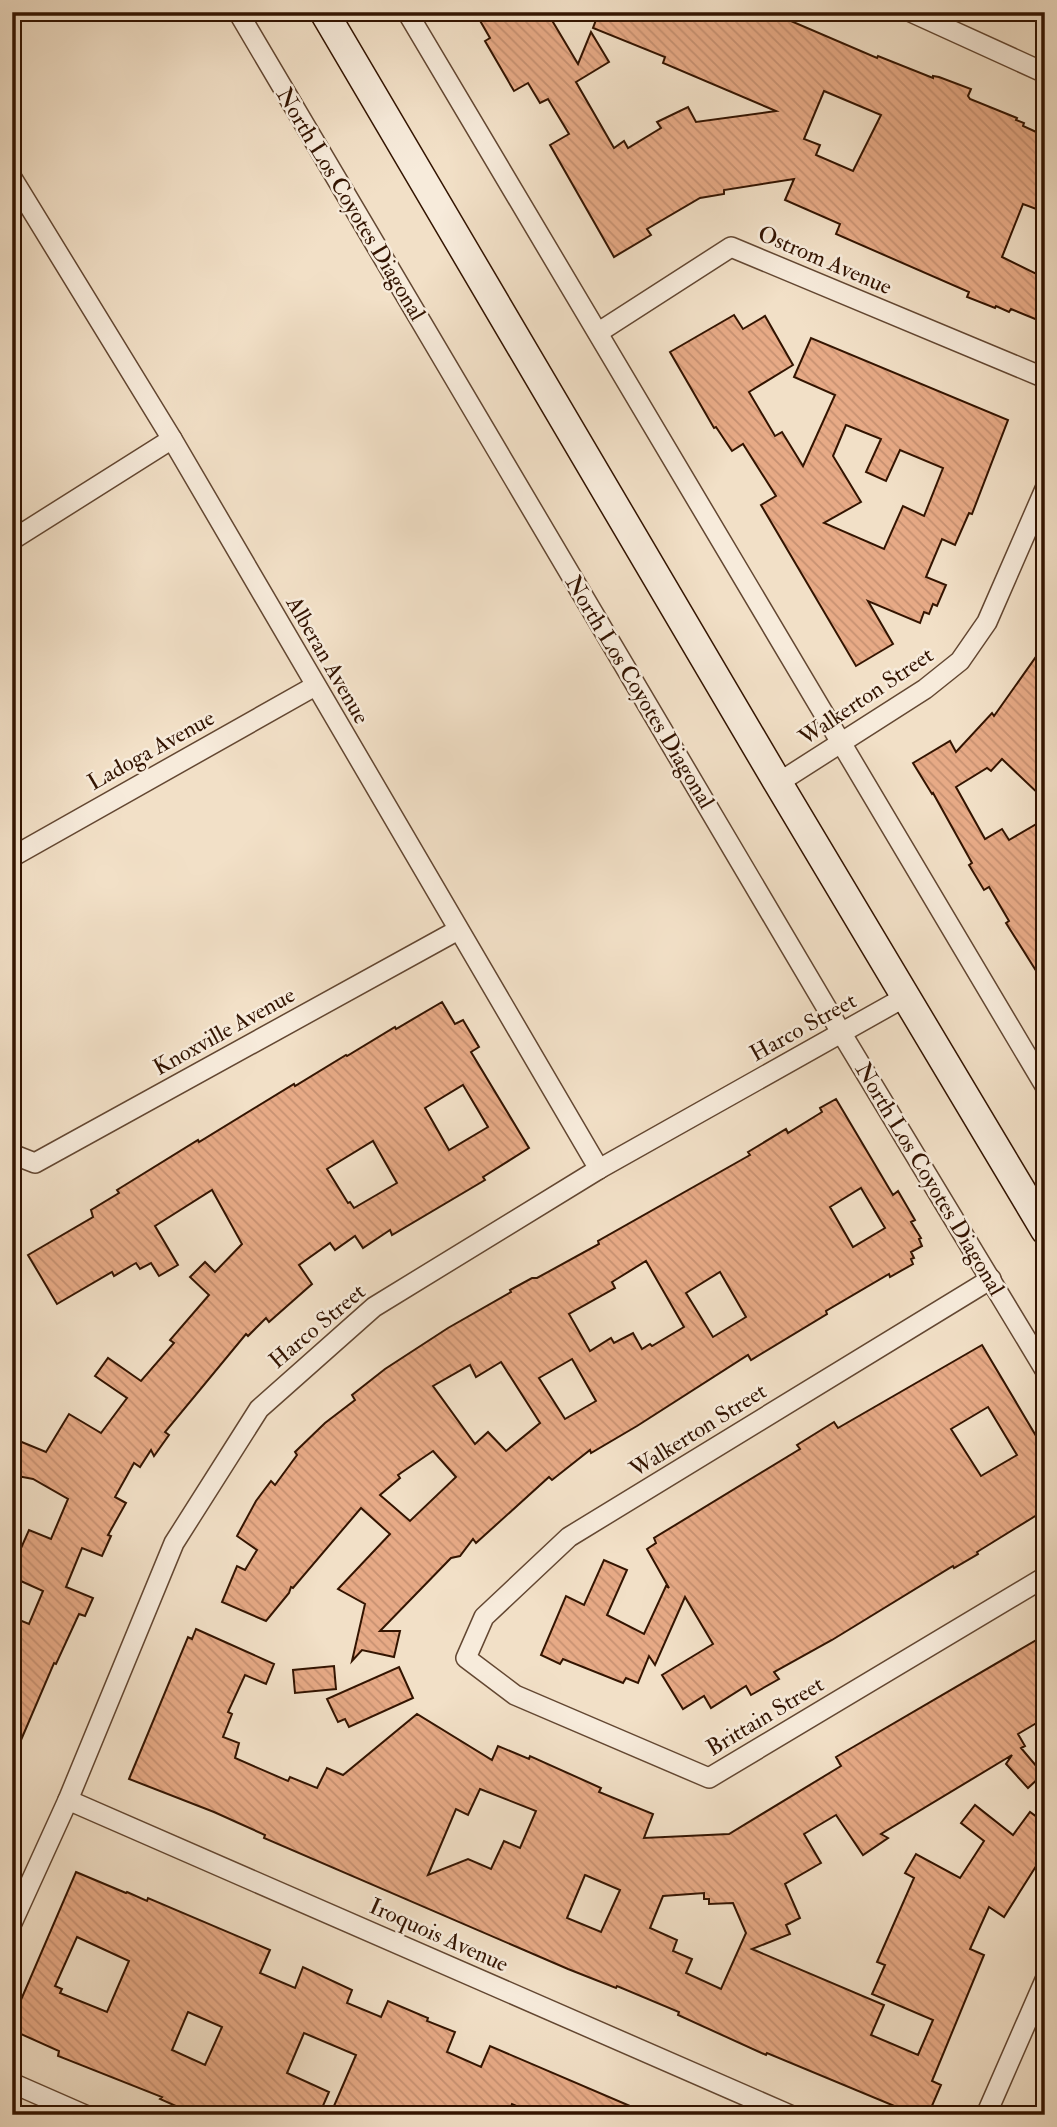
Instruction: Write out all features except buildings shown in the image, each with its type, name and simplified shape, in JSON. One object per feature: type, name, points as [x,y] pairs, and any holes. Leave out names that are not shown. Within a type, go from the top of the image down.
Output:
[{"type":"main road","points":[[324,12],[1045,1230]]},
{"type":"street","name":"North Los Coyotes Diagonal","points":[[238,12],[842,1034],[1045,1370]]},
{"type":"street","points":[[407,12],[1045,1086]]},
{"type":"street","points":[[911,12],[1045,73]]},
{"type":"street","name":"Alberan Avenue","points":[[12,178],[172,439],[599,1169]]},
{"type":"street","name":"Ostrom Avenue","points":[[598,332],[732,247],[1045,378]]},
{"type":"street","points":[[12,540],[172,439]]},
{"type":"street","name":"Walkerton Street","points":[[778,783],[925,690],[960,661],[987,622],[1045,489]]},
{"type":"street","name":"Ladoga Avenue","points":[[12,857],[315,686]]},
{"type":"street","name":"Knoxville Avenue","points":[[12,1154],[35,1163],[458,930]]},
{"type":"street","name":"Harco Street","points":[[12,1923],[68,1800],[174,1543],[259,1409],[374,1307],[599,1169],[905,997]]},
{"type":"street","name":"Walkerton Street","points":[[466,1658],[484,1617],[569,1537],[990,1279]]},
{"type":"street","name":"Brittain Street","points":[[466,1658],[514,1695],[709,1778],[1045,1577]]},
{"type":"street","name":"Iroquois Avenue","points":[[68,1800],[790,2115]]},
{"type":"street","points":[[986,2115],[1045,1980]]},
{"type":"street","points":[[12,2083],[85,2115]]}]
